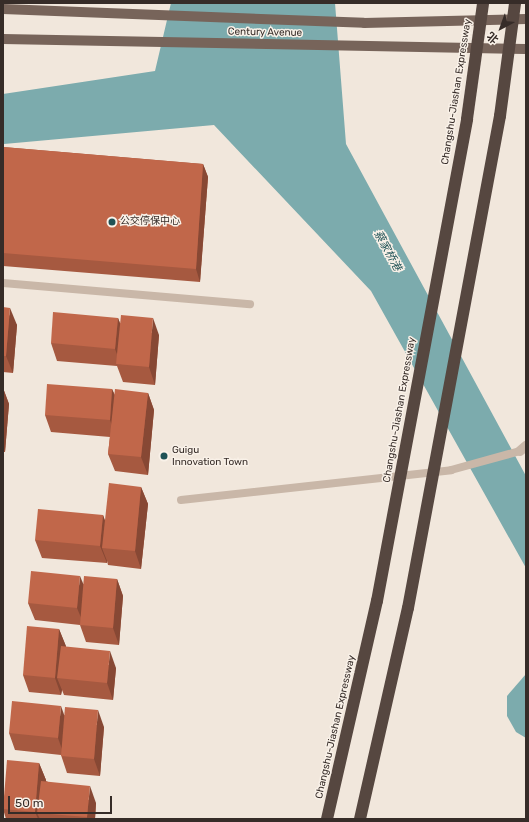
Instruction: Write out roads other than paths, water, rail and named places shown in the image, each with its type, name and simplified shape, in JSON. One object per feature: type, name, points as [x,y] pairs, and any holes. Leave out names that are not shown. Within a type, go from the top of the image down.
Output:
[{"type":"highway","name":"Changshu-Jiashan Expressway","points":[[327,819],[379,594],[466,119],[482,3]]},
{"type":"highway","points":[[360,819],[408,608],[500,116],[515,3]]},
{"type":"main road","name":"Century Avenue","points":[[3,9],[364,23],[526,19]]},
{"type":"main road","name":"Century Avenue","points":[[3,39],[526,49]]},
{"type":"lane","points":[[3,283],[250,304]]},
{"type":"lane","points":[[181,500],[451,470],[523,448]]},
{"type":"water","name":"蔡家桥港","points":[[171,3],[335,3],[346,144],[526,476],[526,568],[371,291],[214,125],[4,144],[3,94],[155,71]]},
{"type":"water","points":[[526,674],[526,738],[516,732],[507,716],[507,696]]},
{"type":"place","name":"公交停保中心","points":[[112,222]]},
{"type":"place","name":"Guigu Innovation Town","points":[[164,456]]}]
